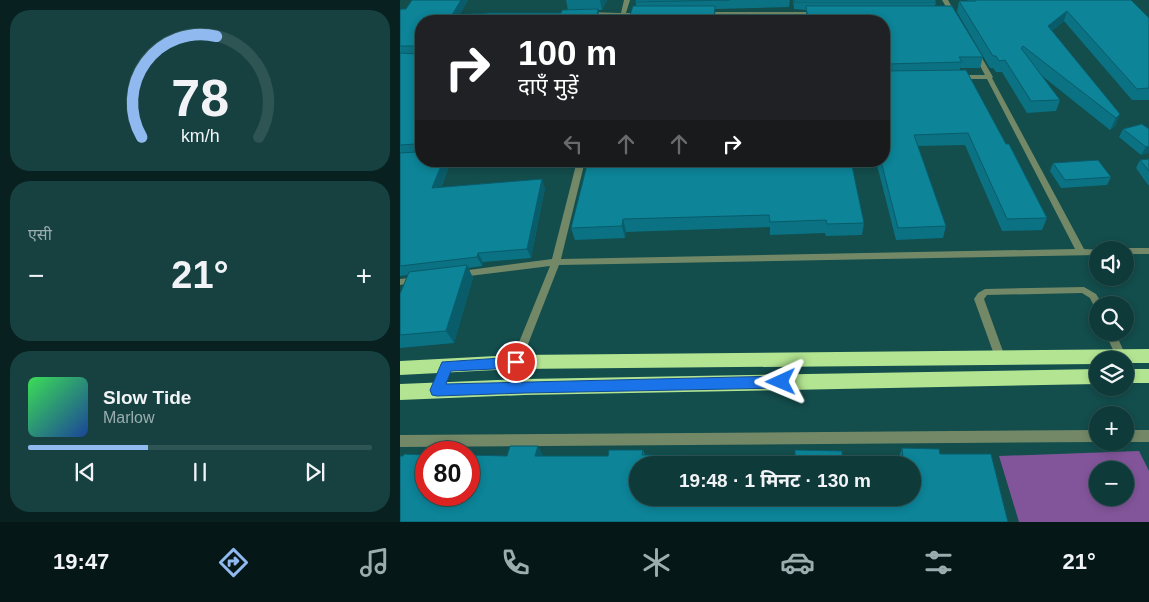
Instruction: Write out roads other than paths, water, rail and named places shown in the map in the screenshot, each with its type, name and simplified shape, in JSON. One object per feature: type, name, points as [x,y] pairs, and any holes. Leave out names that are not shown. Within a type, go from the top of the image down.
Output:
[{"type":"highway","points":[[400,368],[516,362],[1089,356]]},
{"type":"highway","points":[[1134,356],[1149,356]]},
{"type":"highway","points":[[400,392],[534,386],[1089,376]]},
{"type":"highway","points":[[1134,376],[1149,376]]},
{"type":"main road","points":[[437,390],[447,366]]},
{"type":"street","points":[[400,441],[1089,436]]},
{"type":"street","points":[[1134,436],[1149,436]]},
{"type":"lane","points":[[623,15],[628,0]]},
{"type":"lane","points":[[945,0],[958,21]]},
{"type":"lane","points":[[943,13],[953,13]]},
{"type":"lane","points":[[579,14],[652,14]]},
{"type":"lane","points":[[700,14],[827,14]]},
{"type":"lane","points":[[972,45],[1081,252]]},
{"type":"lane","points":[[952,78],[990,76]]},
{"type":"lane","points":[[516,362],[556,262],[580,167]]},
{"type":"lane","points":[[1134,251],[1149,251]]},
{"type":"lane","points":[[453,275],[556,262],[1089,252]]},
{"type":"lane","points":[[400,282],[425,279]]},
{"type":"lane","points":[[1000,357],[979,299],[980,295],[985,292],[1084,290],[1094,296]]}]
